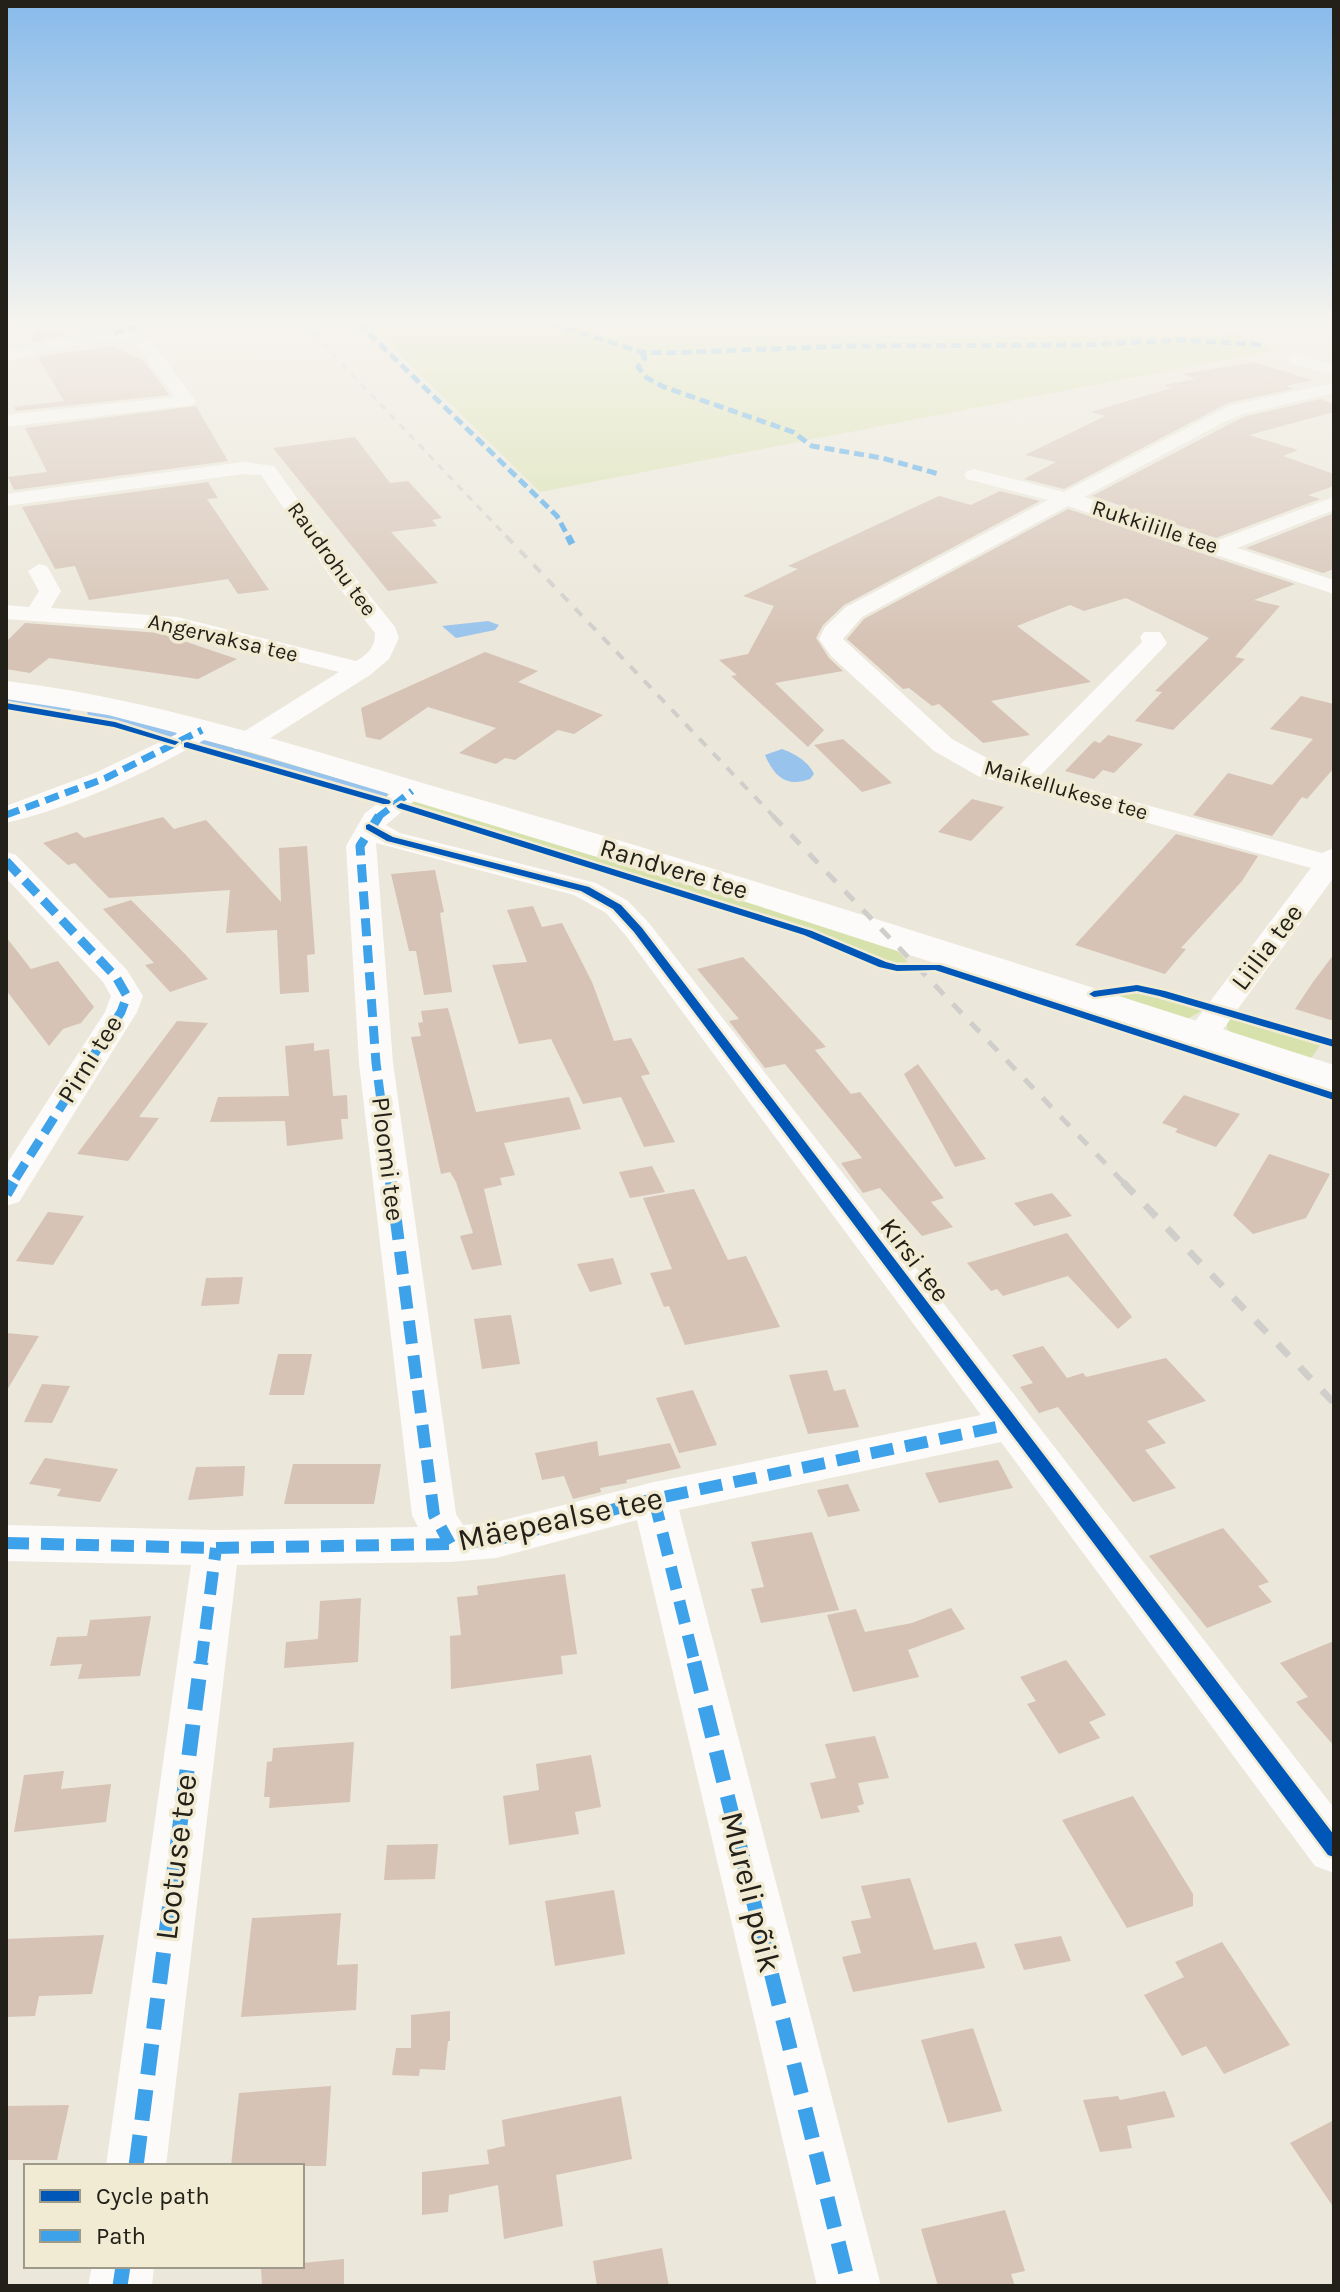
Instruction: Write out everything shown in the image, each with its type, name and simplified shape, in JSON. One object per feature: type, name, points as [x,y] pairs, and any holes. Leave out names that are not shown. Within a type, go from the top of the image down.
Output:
[{"type":"street","points":[[1069,499],[1195,430]]},
{"type":"street","name":"Raudrohu tee","points":[[244,743],[383,653],[387,632],[338,571],[252,449]]},
{"type":"street","points":[[6,500],[243,468],[267,470]]},
{"type":"street","name":"Rukkilille tee","points":[[974,475],[1069,499],[1334,587]]},
{"type":"street","name":"Maikellukese tee","points":[[1069,499],[854,612],[833,632],[831,639],[840,651],[943,745],[988,770],[1332,862]]},
{"type":"street","points":[[1219,547],[1334,503]]},
{"type":"street","points":[[37,613],[50,591],[39,571]]},
{"type":"street","name":"Angervaksa tee","points":[[6,612],[177,624],[361,670]]},
{"type":"street","points":[[1022,779],[1155,643],[1152,637]]},
{"type":"street","name":"Randvere tee","points":[[6,690],[89,702],[202,730],[412,791],[808,910],[1334,1079]]},
{"type":"street","points":[[6,815],[70,795],[158,756],[202,730]]},
{"type":"street","points":[[369,827],[385,810],[412,791]]},
{"type":"street","name":"Kirsi tee","points":[[369,827],[390,839],[585,889],[617,907],[638,930],[1334,1849]]},
{"type":"street","name":"Ploomi tee","points":[[369,827],[360,846],[376,1063],[434,1515],[450,1544]]},
{"type":"street","name":"Pirni tee","points":[[6,861],[116,977],[127,996],[121,1012],[6,1194]]},
{"type":"street","name":"Liilia tee","points":[[1201,1036],[1332,862]]},
{"type":"street","name":"Mäepealse tee","points":[[6,1543],[216,1548],[450,1544],[496,1540],[654,1499],[1011,1424]]},
{"type":"street","name":"Mureli põik","points":[[654,1499],[849,2286]]},
{"type":"street","name":"Lootuse tee","points":[[136,2164],[216,1548]]},
{"type":"green space","points":[[477,430],[861,430],[540,492]]},
{"type":"green space","points":[[203,739],[392,793],[389,800],[188,743]]},
{"type":"green space","points":[[416,800],[893,945],[910,965],[886,962],[834,938],[403,804]]},
{"type":"green space","points":[[1153,994],[1205,1009],[1187,1019],[1106,997]]},
{"type":"green space","points":[[1227,1014],[1321,1044],[1309,1061],[1239,1039],[1227,1029]]},
{"type":"water","points":[[488,621],[499,625],[495,630],[456,638],[442,626]]},
{"type":"water","points":[[782,749],[809,766],[814,774],[810,779],[788,781],[772,769],[765,755]]},
{"type":"building","points":[[26,430],[210,430],[228,461],[14,490],[8,477],[47,472]]},
{"type":"building","points":[[1076,430],[1177,430],[1064,489],[1024,479],[1056,462],[1025,455]]},
{"type":"building","points":[[1218,430],[1268,430],[1249,435],[1298,450],[1283,456],[1334,474],[1334,486],[1308,495],[1320,499],[1216,538],[1092,496]]},
{"type":"building","points":[[355,437],[390,483],[408,481],[442,518],[432,520],[437,526],[391,532],[438,583],[388,591],[273,448]]},
{"type":"building","points":[[208,482],[218,498],[207,499],[269,590],[238,594],[228,579],[89,600],[75,566],[55,569],[22,507]]},
{"type":"building","points":[[1000,491],[1040,501],[844,605],[823,625],[816,638],[829,658],[843,671],[775,683],[824,730],[808,747],[731,676],[737,675],[719,660],[748,654],[774,606],[743,596],[798,569],[788,566],[939,496],[971,505]]},
{"type":"building","points":[[1068,509],[1295,584],[1254,600],[1280,606],[1235,657],[1245,659],[1173,730],[1135,721],[1162,692],[1155,691],[1209,638],[1126,598],[1084,611],[1070,605],[1017,626],[1091,682],[991,701],[1030,735],[983,743],[939,704],[932,706],[909,688],[903,689],[847,639],[864,619]]},
{"type":"building","points":[[1334,513],[1334,569],[1323,573],[1246,548]]},
{"type":"building","points":[[25,623],[160,633],[237,659],[198,679],[49,658],[30,673],[6,669],[6,642]]},
{"type":"building","points":[[485,652],[538,671],[518,682],[603,715],[574,734],[558,730],[515,760],[505,758],[496,764],[459,753],[496,728],[428,707],[380,740],[366,737],[361,708]]},
{"type":"building","points":[[1301,696],[1334,704],[1334,768],[1307,799],[1302,797],[1272,836],[1193,815],[1228,773],[1272,785],[1313,739],[1270,729]]},
{"type":"building","points":[[1108,735],[1143,744],[1114,773],[1103,770],[1094,779],[1065,771],[1094,741],[1100,743]]},
{"type":"building","points":[[843,739],[892,783],[862,792],[814,745]]},
{"type":"building","points":[[972,799],[1004,807],[971,841],[938,832]]},
{"type":"building","points":[[163,817],[174,829],[206,820],[281,902],[279,848],[307,846],[315,954],[307,955],[309,992],[280,994],[277,930],[226,933],[230,890],[109,898],[75,863],[68,865],[43,843],[77,832],[84,838]]},
{"type":"building","points":[[1176,834],[1258,856],[1242,881],[1181,948],[1186,949],[1165,974],[1075,945]]},
{"type":"building","points":[[435,870],[444,912],[440,913],[452,992],[424,995],[416,951],[409,951],[391,874]]},
{"type":"building","points":[[131,900],[208,979],[170,992],[145,965],[154,963],[103,909]]},
{"type":"building","points":[[533,906],[542,927],[562,923],[592,982],[614,1041],[631,1038],[650,1074],[641,1076],[675,1142],[644,1147],[621,1097],[583,1104],[551,1039],[519,1044],[492,965],[527,962],[507,910]]},
{"type":"building","points":[[6,937],[31,969],[58,961],[94,1007],[81,1023],[63,1029],[49,1046],[6,990]]},
{"type":"building","points":[[1334,954],[1334,1021],[1295,1009],[1313,982]]},
{"type":"building","points":[[743,957],[826,1047],[815,1050],[851,1094],[860,1092],[944,1198],[931,1202],[953,1227],[922,1236],[880,1188],[863,1193],[841,1163],[862,1158],[785,1064],[765,1068],[729,1021],[739,1019],[697,969]]},
{"type":"building","points":[[448,1008],[476,1112],[569,1097],[581,1129],[504,1143],[515,1175],[500,1178],[502,1185],[484,1189],[502,1265],[472,1270],[460,1236],[473,1233],[456,1182],[450,1172],[441,1174],[411,1037],[421,1036],[418,1023],[423,1022],[421,1011]]},
{"type":"building","points":[[177,1021],[208,1023],[139,1117],[159,1118],[128,1161],[77,1154]]},
{"type":"building","points":[[314,1043],[314,1051],[329,1049],[333,1096],[347,1095],[348,1119],[341,1119],[343,1139],[287,1146],[285,1121],[210,1122],[218,1097],[289,1096],[285,1046]]},
{"type":"building","points":[[918,1064],[986,1159],[955,1167],[904,1074]]},
{"type":"building","points":[[1184,1095],[1240,1114],[1216,1147],[1175,1132],[1178,1129],[1162,1123]]},
{"type":"building","points":[[1269,1154],[1330,1174],[1306,1218],[1253,1234],[1233,1215]]},
{"type":"building","points":[[652,1166],[665,1192],[630,1198],[619,1172]]},
{"type":"building","points":[[694,1189],[728,1260],[746,1256],[780,1327],[685,1345],[669,1306],[664,1307],[650,1273],[672,1269],[643,1198]]},
{"type":"building","points":[[1052,1193],[1072,1216],[1034,1226],[1014,1203]]},
{"type":"building","points":[[48,1212],[84,1216],[53,1265],[16,1261]]},
{"type":"building","points":[[1067,1233],[1132,1317],[1118,1329],[1068,1276],[1003,1296],[997,1289],[991,1291],[967,1263]]},
{"type":"building","points":[[613,1258],[622,1284],[590,1292],[577,1264]]},
{"type":"building","points":[[243,1277],[239,1304],[201,1306],[206,1278]]},
{"type":"building","points":[[511,1315],[520,1364],[482,1369],[474,1319]]},
{"type":"building","points":[[6,1333],[39,1336],[6,1392]]},
{"type":"building","points":[[1043,1346],[1067,1378],[1083,1373],[1086,1377],[1166,1358],[1206,1401],[1147,1421],[1166,1443],[1145,1450],[1176,1488],[1133,1502],[1058,1407],[1039,1413],[1020,1387],[1033,1383],[1012,1355]]},
{"type":"building","points":[[278,1354],[312,1354],[304,1395],[269,1395]]},
{"type":"building","points":[[827,1370],[834,1391],[845,1389],[859,1427],[808,1434],[789,1375]]},
{"type":"building","points":[[42,1384],[70,1386],[52,1423],[24,1422]]},
{"type":"building","points":[[693,1390],[717,1445],[679,1453],[656,1398]]},
{"type":"building","points":[[597,1441],[599,1456],[670,1443],[681,1468],[626,1480],[627,1483],[600,1488],[601,1492],[573,1499],[564,1476],[542,1480],[535,1453]]},
{"type":"building","points":[[45,1458],[118,1469],[100,1502],[57,1496],[61,1489],[29,1484]]},
{"type":"building","points":[[998,1460],[1013,1488],[939,1503],[925,1473]]},
{"type":"building","points":[[293,1464],[381,1464],[374,1504],[284,1504]]},
{"type":"building","points":[[245,1466],[243,1496],[188,1500],[196,1467]]},
{"type":"building","points":[[848,1484],[860,1511],[828,1517],[817,1490]]},
{"type":"building","points":[[1223,1528],[1269,1582],[1258,1586],[1272,1602],[1207,1628],[1149,1556]]},
{"type":"building","points":[[812,1532],[839,1610],[761,1623],[751,1589],[764,1587],[751,1542]]},
{"type":"building","points":[[565,1574],[577,1654],[561,1656],[563,1674],[451,1689],[450,1636],[461,1635],[457,1597],[478,1595],[477,1586]]},
{"type":"building","points":[[361,1598],[358,1662],[284,1668],[286,1642],[318,1639],[320,1601]]},
{"type":"building","points":[[951,1608],[965,1629],[908,1650],[919,1677],[853,1692],[827,1615],[856,1609],[865,1632],[912,1623]]},
{"type":"building","points":[[151,1616],[140,1676],[78,1679],[82,1664],[50,1666],[57,1637],[87,1636],[90,1620]]},
{"type":"building","points":[[1334,1641],[1334,1746],[1296,1702],[1308,1697],[1280,1663]]},
{"type":"building","points":[[1066,1660],[1106,1715],[1089,1722],[1100,1738],[1059,1754],[1027,1704],[1036,1701],[1020,1677]]},
{"type":"building","points":[[875,1736],[889,1778],[858,1783],[864,1804],[857,1806],[860,1812],[821,1819],[810,1783],[836,1778],[825,1744]]},
{"type":"building","points":[[354,1742],[350,1802],[269,1808],[270,1797],[264,1797],[267,1762],[272,1761],[273,1748]]},
{"type":"building","points":[[591,1755],[601,1807],[575,1812],[579,1834],[509,1845],[503,1796],[539,1790],[536,1764]]},
{"type":"building","points":[[64,1771],[61,1789],[111,1784],[106,1822],[14,1832],[24,1775]]},
{"type":"building","points":[[1133,1796],[1193,1894],[1193,1906],[1127,1928],[1062,1820]]},
{"type":"building","points":[[438,1844],[435,1879],[384,1880],[387,1845]]},
{"type":"building","points":[[910,1878],[934,1950],[976,1942],[985,1968],[853,1992],[842,1957],[861,1953],[851,1921],[871,1918],[861,1886]]},
{"type":"building","points":[[614,1890],[625,1954],[555,1966],[545,1901]]},
{"type":"building","points":[[341,1913],[337,1965],[358,1964],[356,2010],[241,2017],[252,1918]]},
{"type":"building","points":[[104,1935],[92,1994],[39,1996],[35,2016],[6,2017],[6,1939]]},
{"type":"building","points":[[1061,1936],[1071,1961],[1024,1970],[1014,1944]]},
{"type":"building","points":[[1222,1942],[1290,2045],[1224,2074],[1206,2046],[1182,2056],[1144,1995],[1184,1977],[1175,1962]]},
{"type":"building","points":[[450,2011],[450,2041],[445,2070],[420,2069],[419,2076],[392,2075],[396,2048],[411,2048],[411,2015]]},
{"type":"building","points":[[973,2028],[1002,2111],[948,2123],[921,2040]]},
{"type":"building","points":[[331,2086],[326,2166],[231,2164],[239,2093]]},
{"type":"building","points":[[1165,2091],[1175,2117],[1127,2126],[1132,2148],[1100,2152],[1083,2100],[1118,2096],[1120,2100]]},
{"type":"building","points":[[621,2096],[632,2159],[556,2175],[563,2226],[504,2239],[498,2185],[449,2195],[448,2212],[422,2215],[422,2172],[489,2164],[487,2150],[505,2146],[502,2120]]},
{"type":"building","points":[[69,2105],[57,2160],[6,2160],[6,2106]]},
{"type":"building","points":[[1334,2120],[1334,2208],[1290,2143]]},
{"type":"building","points":[[1005,2210],[1025,2271],[1011,2274],[1015,2286],[938,2286],[921,2229]]},
{"type":"building","points":[[662,2248],[669,2286],[597,2286],[593,2261]]},
{"type":"building","points":[[344,2259],[344,2286],[262,2286],[261,2268],[304,2268],[304,2263]]},
{"type":"waterway","points":[[6,701],[67,709]]},
{"type":"waterway","points":[[91,713],[173,735]]},
{"type":"waterway","points":[[203,743],[384,795]]},
{"type":"railway","points":[[405,430],[508,538]]},
{"type":"railway","points":[[506,536],[775,818]]},
{"type":"railway","points":[[773,816],[1125,1184]]},
{"type":"railway","points":[[1123,1182],[1334,1403]]},
{"type":"marked path","points":[[468,430],[557,516],[572,544]]},
{"type":"marked path","points":[[787,430],[812,446],[882,458],[939,474]]},
{"type":"marked path","points":[[6,815],[106,778],[202,730]]},
{"type":"marked path","points":[[412,791],[375,819],[360,846],[376,1063],[434,1515],[450,1544]]},
{"type":"marked path","points":[[6,861],[116,977],[127,996],[121,1012],[6,1194]]},
{"type":"marked path","points":[[6,1543],[216,1548],[450,1544],[496,1540],[654,1499],[1011,1424]]},
{"type":"marked path","points":[[654,1499],[849,2286]]},
{"type":"marked path","points":[[136,2164],[216,1548]]},
{"type":"marked path","points":[[120,2286],[123,2268]]},
{"type":"cycle path","points":[[6,706],[115,725],[175,742]]},
{"type":"cycle path","points":[[187,745],[386,802]]},
{"type":"cycle path","points":[[401,806],[808,933],[883,965],[897,968],[936,967],[1334,1097]]},
{"type":"cycle path","points":[[369,827],[390,839],[585,889],[617,907],[638,930],[1334,1849]]},
{"type":"cycle path","points":[[1094,994],[1137,988],[1334,1044]]}]
